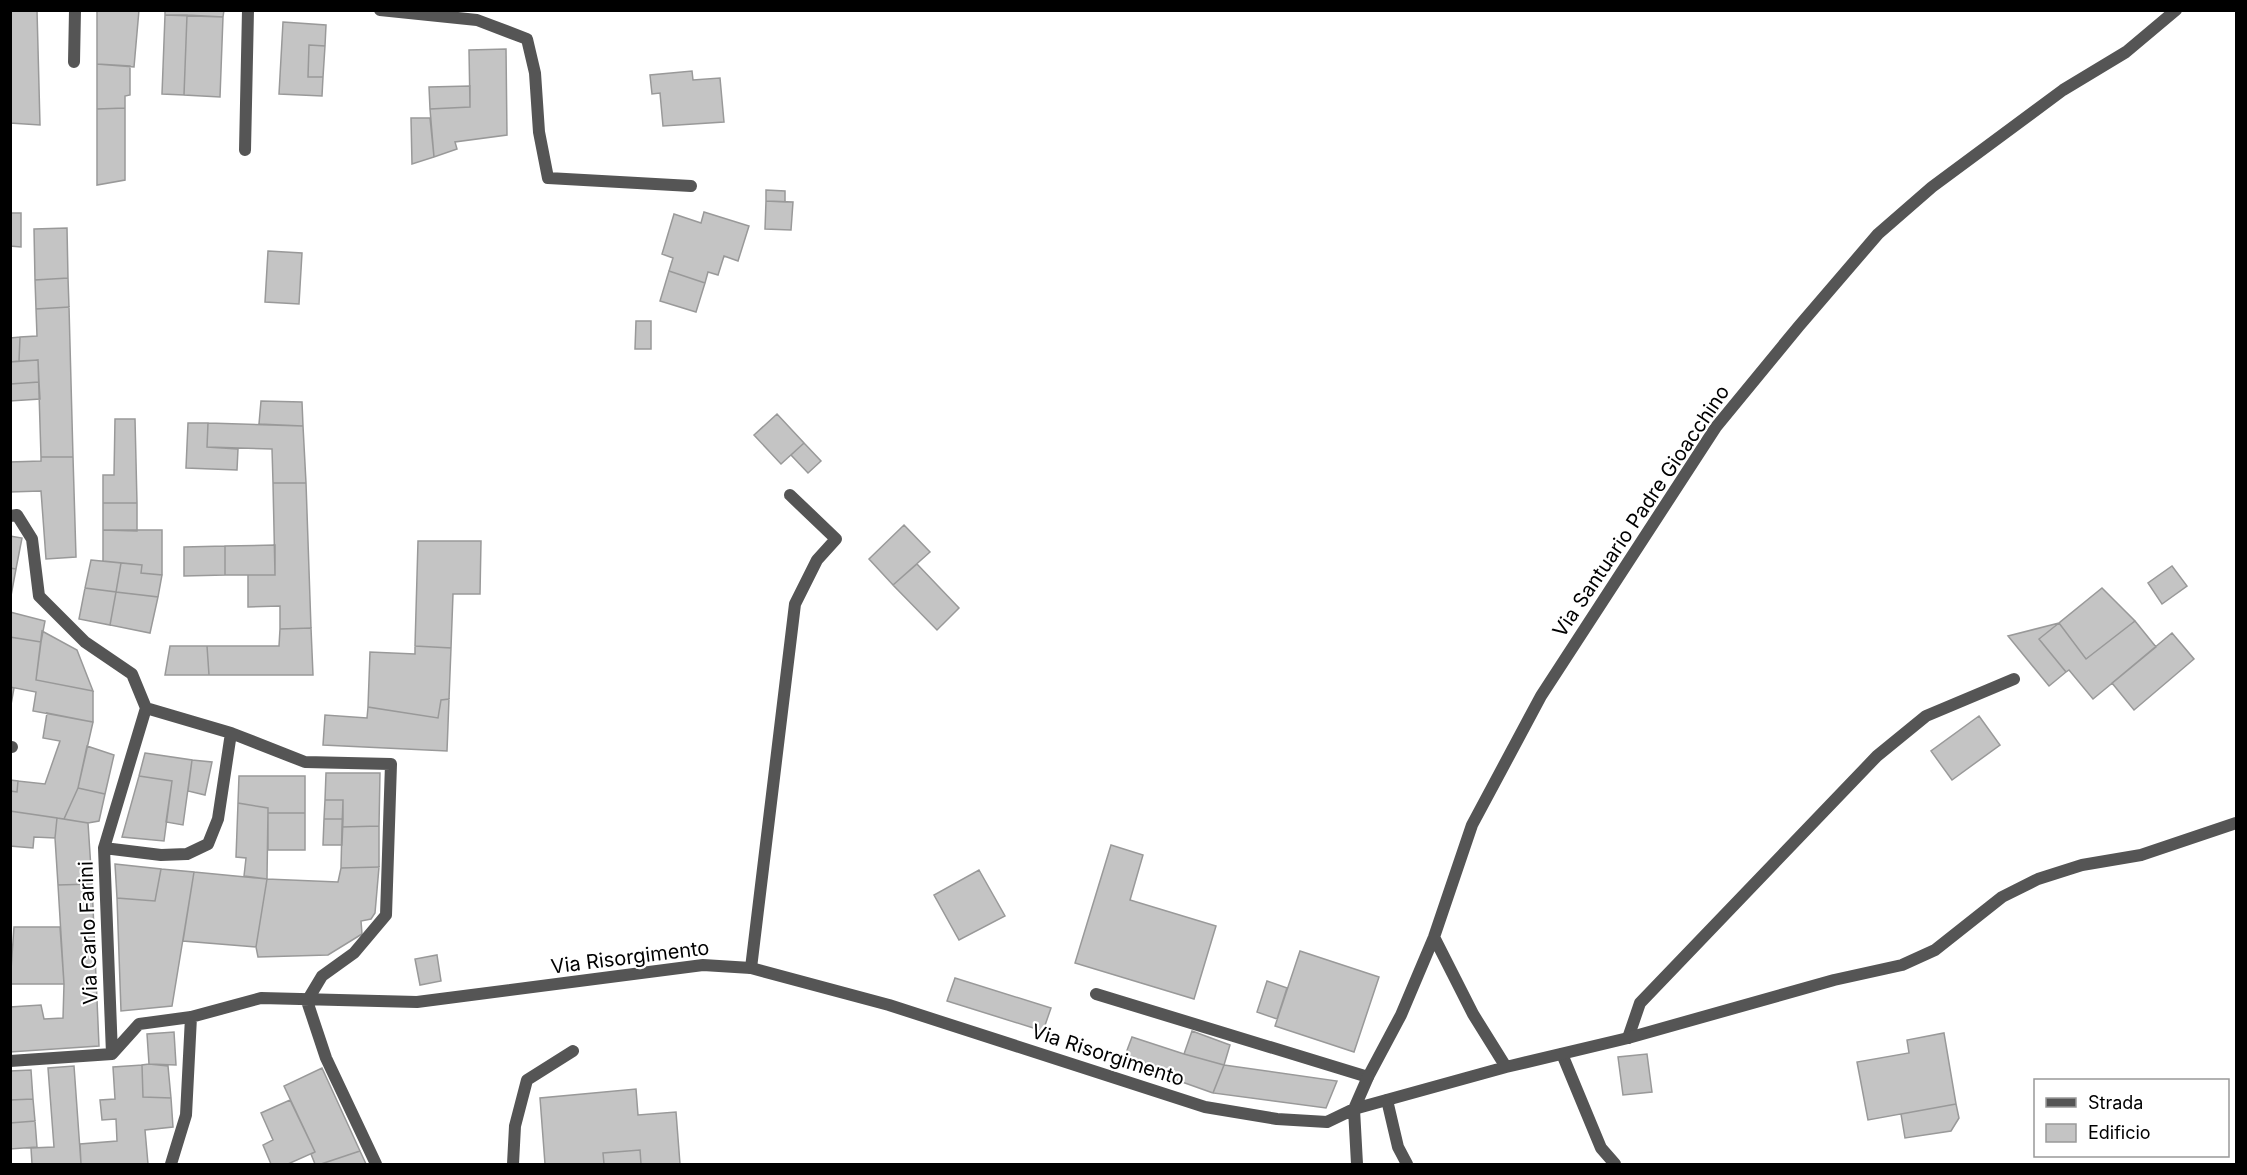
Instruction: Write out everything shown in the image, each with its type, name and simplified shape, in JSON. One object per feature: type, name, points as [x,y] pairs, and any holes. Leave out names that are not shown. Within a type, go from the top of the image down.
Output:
[{"type":"street","points":[[74,62],[75,10]]},
{"type":"street","points":[[245,150],[248,10]]},
{"type":"street","points":[[380,10],[477,20],[527,39],[536,73],[539,132],[548,178],[691,186]]},
{"type":"street","name":"Via Santuario Padre Gioacchino","points":[[1354,1109],[1401,1015],[1434,937],[1472,825],[1540,696],[1716,427],[1878,234],[1932,187],[2063,90],[2126,52],[2176,10]]},
{"type":"street","points":[[752,968],[795,604],[817,560],[836,539],[790,495]]},
{"type":"street","points":[[10,516],[17,516],[32,539],[39,596],[85,642],[132,674],[146,708],[231,733],[304,762],[391,764],[386,915],[354,953],[322,976],[307,1001],[326,1058],[376,1164]]},
{"type":"street","points":[[1628,1038],[1640,1003],[1877,756],[1926,716],[2014,680]]},
{"type":"street","name":"Via Carlo Farini","points":[[112,1054],[104,848],[146,708]]},
{"type":"street","points":[[104,848],[161,855],[187,854],[208,843],[218,819],[231,733]]},
{"type":"street","name":"Via Risorgimento","points":[[112,1054],[139,1024],[191,1017],[261,998],[307,1001],[417,1002],[703,965],[752,968],[889,1005],[1205,1107],[1277,1119],[1326,1122],[1354,1109],[1506,1067],[1628,1038],[1834,980],[1902,964],[1935,950],[2002,897],[2038,879],[2082,866],[2141,855],[2236,823]]},
{"type":"street","points":[[1434,937],[1473,1014],[1506,1067]]},
{"type":"street","points":[[1096,993],[1368,1077]]},
{"type":"street","points":[[171,1164],[186,1115],[191,1017]]},
{"type":"street","points":[[513,1164],[514,1125],[527,1080],[573,1051]]},
{"type":"street","points":[[10,1061],[112,1054]]},
{"type":"street","points":[[1562,1054],[1601,1148],[1615,1164]]},
{"type":"street","points":[[1387,1100],[1398,1147],[1407,1164]]},
{"type":"street","points":[[1354,1109],[1357,1164]]},
{"type":"building","points":[[10,10],[37,10],[40,125],[10,123]]},
{"type":"building","points":[[97,10],[139,10],[134,67],[97,64]]},
{"type":"building","points":[[165,10],[224,10],[223,17],[165,15]]},
{"type":"building","points":[[165,15],[187,15],[184,95],[162,94]]},
{"type":"building","points":[[187,15],[223,17],[220,97],[184,95]]},
{"type":"building","points":[[283,22],[326,25],[325,46],[309,45],[308,77],[323,77],[322,96],[279,94]]},
{"type":"building","points":[[309,45],[325,46],[323,77],[308,77]]},
{"type":"building","points":[[506,49],[507,135],[455,142],[457,149],[434,157],[430,109],[470,107],[469,50]]},
{"type":"building","points":[[97,64],[130,66],[130,95],[125,96],[125,108],[97,109]]},
{"type":"building","points":[[692,71],[693,80],[720,78],[724,122],[663,126],[660,93],[652,94],[650,75]]},
{"type":"building","points":[[470,86],[470,107],[430,109],[429,87]]},
{"type":"building","points":[[125,108],[125,180],[97,185],[97,109]]},
{"type":"building","points":[[411,118],[430,118],[434,157],[412,164]]},
{"type":"building","points":[[766,190],[785,191],[785,202],[766,201]]},
{"type":"building","points":[[766,201],[793,202],[791,230],[765,229]]},
{"type":"building","points":[[704,212],[749,226],[738,261],[724,256],[718,275],[708,272],[705,283],[669,271],[673,258],[662,254],[674,214],[701,223]]},
{"type":"building","points":[[10,213],[21,213],[21,247],[10,246]]},
{"type":"building","points":[[67,228],[68,278],[35,280],[34,229]]},
{"type":"building","points":[[268,251],[302,253],[299,304],[265,302]]},
{"type":"building","points":[[669,271],[705,283],[696,312],[660,301]]},
{"type":"building","points":[[68,278],[69,307],[36,309],[35,280]]},
{"type":"building","points":[[69,307],[73,457],[41,457],[38,360],[19,361],[20,337],[37,336],[36,309]]},
{"type":"building","points":[[636,321],[651,321],[651,349],[635,349]]},
{"type":"building","points":[[20,337],[19,361],[10,362],[10,338]]},
{"type":"building","points":[[38,360],[39,382],[10,384],[10,362]]},
{"type":"building","points":[[39,382],[40,399],[10,401],[10,384]]},
{"type":"building","points":[[261,401],[302,402],[303,426],[259,424]]},
{"type":"building","points":[[777,414],[804,443],[781,464],[754,435]]},
{"type":"building","points":[[115,419],[135,419],[137,503],[103,503],[103,475],[114,475]]},
{"type":"building","points":[[188,423],[208,423],[207,447],[238,449],[237,470],[186,468]]},
{"type":"building","points":[[208,423],[303,426],[306,483],[273,483],[272,449],[207,447]]},
{"type":"building","points":[[804,443],[821,461],[808,473],[791,455]]},
{"type":"building","points":[[41,457],[73,457],[76,557],[46,559],[41,491],[10,492],[10,462],[41,461]]},
{"type":"building","points":[[273,483],[306,483],[311,628],[280,629],[280,606],[248,607],[248,575],[275,575]]},
{"type":"building","points":[[103,503],[137,503],[137,531],[103,530]]},
{"type":"building","points":[[904,525],[930,552],[893,585],[869,559]]},
{"type":"building","points":[[103,530],[162,530],[162,575],[141,573],[142,565],[103,561]]},
{"type":"building","points":[[10,536],[22,538],[16,569],[10,568]]},
{"type":"building","points":[[418,541],[481,541],[480,594],[453,594],[451,648],[415,646]]},
{"type":"building","points":[[275,545],[275,575],[225,575],[225,546]]},
{"type":"building","points":[[225,546],[225,575],[184,576],[184,547]]},
{"type":"building","points":[[91,560],[121,563],[116,592],[85,588]]},
{"type":"building","points":[[121,563],[142,565],[141,573],[162,575],[158,597],[116,592]]},
{"type":"building","points":[[917,564],[959,608],[937,630],[893,585]]},
{"type":"building","points":[[2172,566],[2187,586],[2162,604],[2148,583]]},
{"type":"building","points":[[10,568],[16,569],[10,601]]},
{"type":"building","points":[[85,588],[116,592],[110,625],[79,619]]},
{"type":"building","points":[[2102,588],[2135,621],[2086,659],[2059,623]]},
{"type":"building","points":[[116,592],[158,597],[150,633],[110,625]]},
{"type":"building","points":[[10,612],[45,621],[41,642],[10,637]]},
{"type":"building","points":[[2135,621],[2156,647],[2093,699],[2069,670],[2066,672],[2039,639],[2059,623],[2086,659]]},
{"type":"building","points":[[2059,623],[2039,639],[2066,672],[2049,686],[2008,636]]},
{"type":"building","points":[[311,628],[313,675],[209,675],[207,646],[279,646],[280,629]]},
{"type":"building","points":[[42,631],[77,650],[93,691],[36,680]]},
{"type":"building","points":[[2172,633],[2194,659],[2134,710],[2112,683]]},
{"type":"building","points":[[10,637],[41,642],[36,680],[93,691],[93,722],[33,711],[36,692],[10,687]]},
{"type":"building","points":[[170,646],[207,646],[209,675],[165,675]]},
{"type":"building","points":[[415,646],[451,648],[449,699],[441,700],[438,718],[368,707],[370,652],[415,654]]},
{"type":"building","points":[[10,687],[14,688],[10,710]]},
{"type":"building","points":[[449,699],[447,751],[323,745],[325,715],[367,718],[368,707],[438,718],[441,700]]},
{"type":"building","points":[[47,713],[93,722],[78,788],[64,819],[10,811],[10,791],[17,792],[18,781],[45,784],[60,741],[43,738]]},
{"type":"building","points":[[1979,716],[2000,745],[1952,780],[1931,751]]},
{"type":"building","points":[[87,746],[114,755],[105,794],[78,788]]},
{"type":"building","points":[[145,753],[192,760],[183,825],[166,822],[172,781],[139,776]]},
{"type":"building","points":[[192,760],[212,762],[205,795],[188,791]]},
{"type":"building","points":[[326,773],[380,773],[379,826],[342,827],[343,800],[325,800]]},
{"type":"building","points":[[139,776],[172,781],[164,841],[122,837]]},
{"type":"building","points":[[239,776],[305,776],[305,813],[268,813],[268,808],[238,803]]},
{"type":"building","points":[[10,780],[18,781],[17,792],[10,791]]},
{"type":"building","points":[[78,788],[105,794],[99,821],[88,823],[64,819]]},
{"type":"building","points":[[325,800],[343,800],[343,819],[324,819]]},
{"type":"building","points":[[238,803],[268,808],[267,879],[244,876],[246,858],[236,857]]},
{"type":"building","points":[[10,811],[57,818],[55,838],[34,837],[33,848],[10,846]]},
{"type":"building","points":[[268,813],[305,813],[305,850],[268,850]]},
{"type":"building","points":[[57,818],[88,823],[92,884],[58,885],[55,838]]},
{"type":"building","points":[[324,819],[343,819],[342,845],[323,845]]},
{"type":"building","points":[[379,826],[379,867],[341,868],[342,827]]},
{"type":"building","points":[[1111,845],[1143,855],[1130,900],[1216,926],[1194,999],[1075,963]]},
{"type":"building","points":[[115,864],[161,869],[155,901],[117,898]]},
{"type":"building","points":[[379,867],[375,913],[371,919],[361,921],[362,934],[328,955],[258,957],[256,947],[267,879],[338,882],[341,868]]},
{"type":"building","points":[[161,869],[194,872],[172,1006],[121,1011],[117,898],[155,901]]},
{"type":"building","points":[[979,870],[1005,916],[959,940],[934,895]]},
{"type":"building","points":[[194,872],[267,879],[256,947],[183,941]]},
{"type":"building","points":[[92,884],[99,1046],[10,1052],[10,1007],[41,1005],[44,1019],[63,1018],[64,984],[58,885]]},
{"type":"building","points":[[14,927],[60,927],[64,984],[10,984]]},
{"type":"building","points":[[1300,951],[1379,977],[1354,1052],[1275,1026]]},
{"type":"building","points":[[437,955],[441,981],[420,985],[415,959]]},
{"type":"building","points":[[955,978],[1051,1008],[1043,1031],[947,1001]]},
{"type":"building","points":[[1267,981],[1287,988],[1277,1019],[1257,1012]]},
{"type":"building","points":[[1192,1031],[1230,1045],[1224,1065],[1184,1054]]},
{"type":"building","points":[[174,1032],[176,1065],[149,1064],[147,1034]]},
{"type":"building","points":[[1944,1033],[1956,1104],[1868,1120],[1857,1062],[1909,1053],[1907,1040]]},
{"type":"building","points":[[1132,1037],[1224,1065],[1213,1093],[1123,1061]]},
{"type":"building","points":[[1647,1054],[1652,1092],[1623,1095],[1618,1057]]},
{"type":"building","points":[[142,1065],[168,1066],[171,1098],[143,1097]]},
{"type":"building","points":[[142,1065],[143,1097],[171,1098],[173,1127],[145,1130],[148,1164],[81,1164],[80,1144],[117,1141],[116,1119],[102,1120],[100,1100],[115,1099],[113,1067]]},
{"type":"building","points":[[1224,1065],[1337,1081],[1326,1108],[1213,1093]]},
{"type":"building","points":[[74,1066],[81,1164],[32,1164],[31,1148],[54,1147],[48,1068]]},
{"type":"building","points":[[322,1068],[360,1151],[315,1164],[311,1154],[315,1152],[284,1086]]},
{"type":"building","points":[[31,1070],[33,1099],[10,1100],[10,1071]]},
{"type":"building","points":[[636,1089],[638,1115],[676,1112],[680,1164],[641,1164],[640,1150],[603,1153],[604,1164],[545,1164],[540,1098]]},
{"type":"building","points":[[33,1099],[35,1121],[10,1123],[10,1100]]},
{"type":"building","points":[[290,1100],[315,1152],[288,1164],[271,1164],[263,1145],[273,1140],[261,1113]]},
{"type":"building","points":[[1956,1104],[1959,1118],[1951,1131],[1905,1138],[1901,1114]]},
{"type":"building","points":[[35,1121],[37,1147],[10,1149],[10,1123]]},
{"type":"building","points":[[640,1150],[641,1164],[604,1164],[603,1153]]},
{"type":"building","points":[[360,1151],[366,1164],[321,1164]]}]
